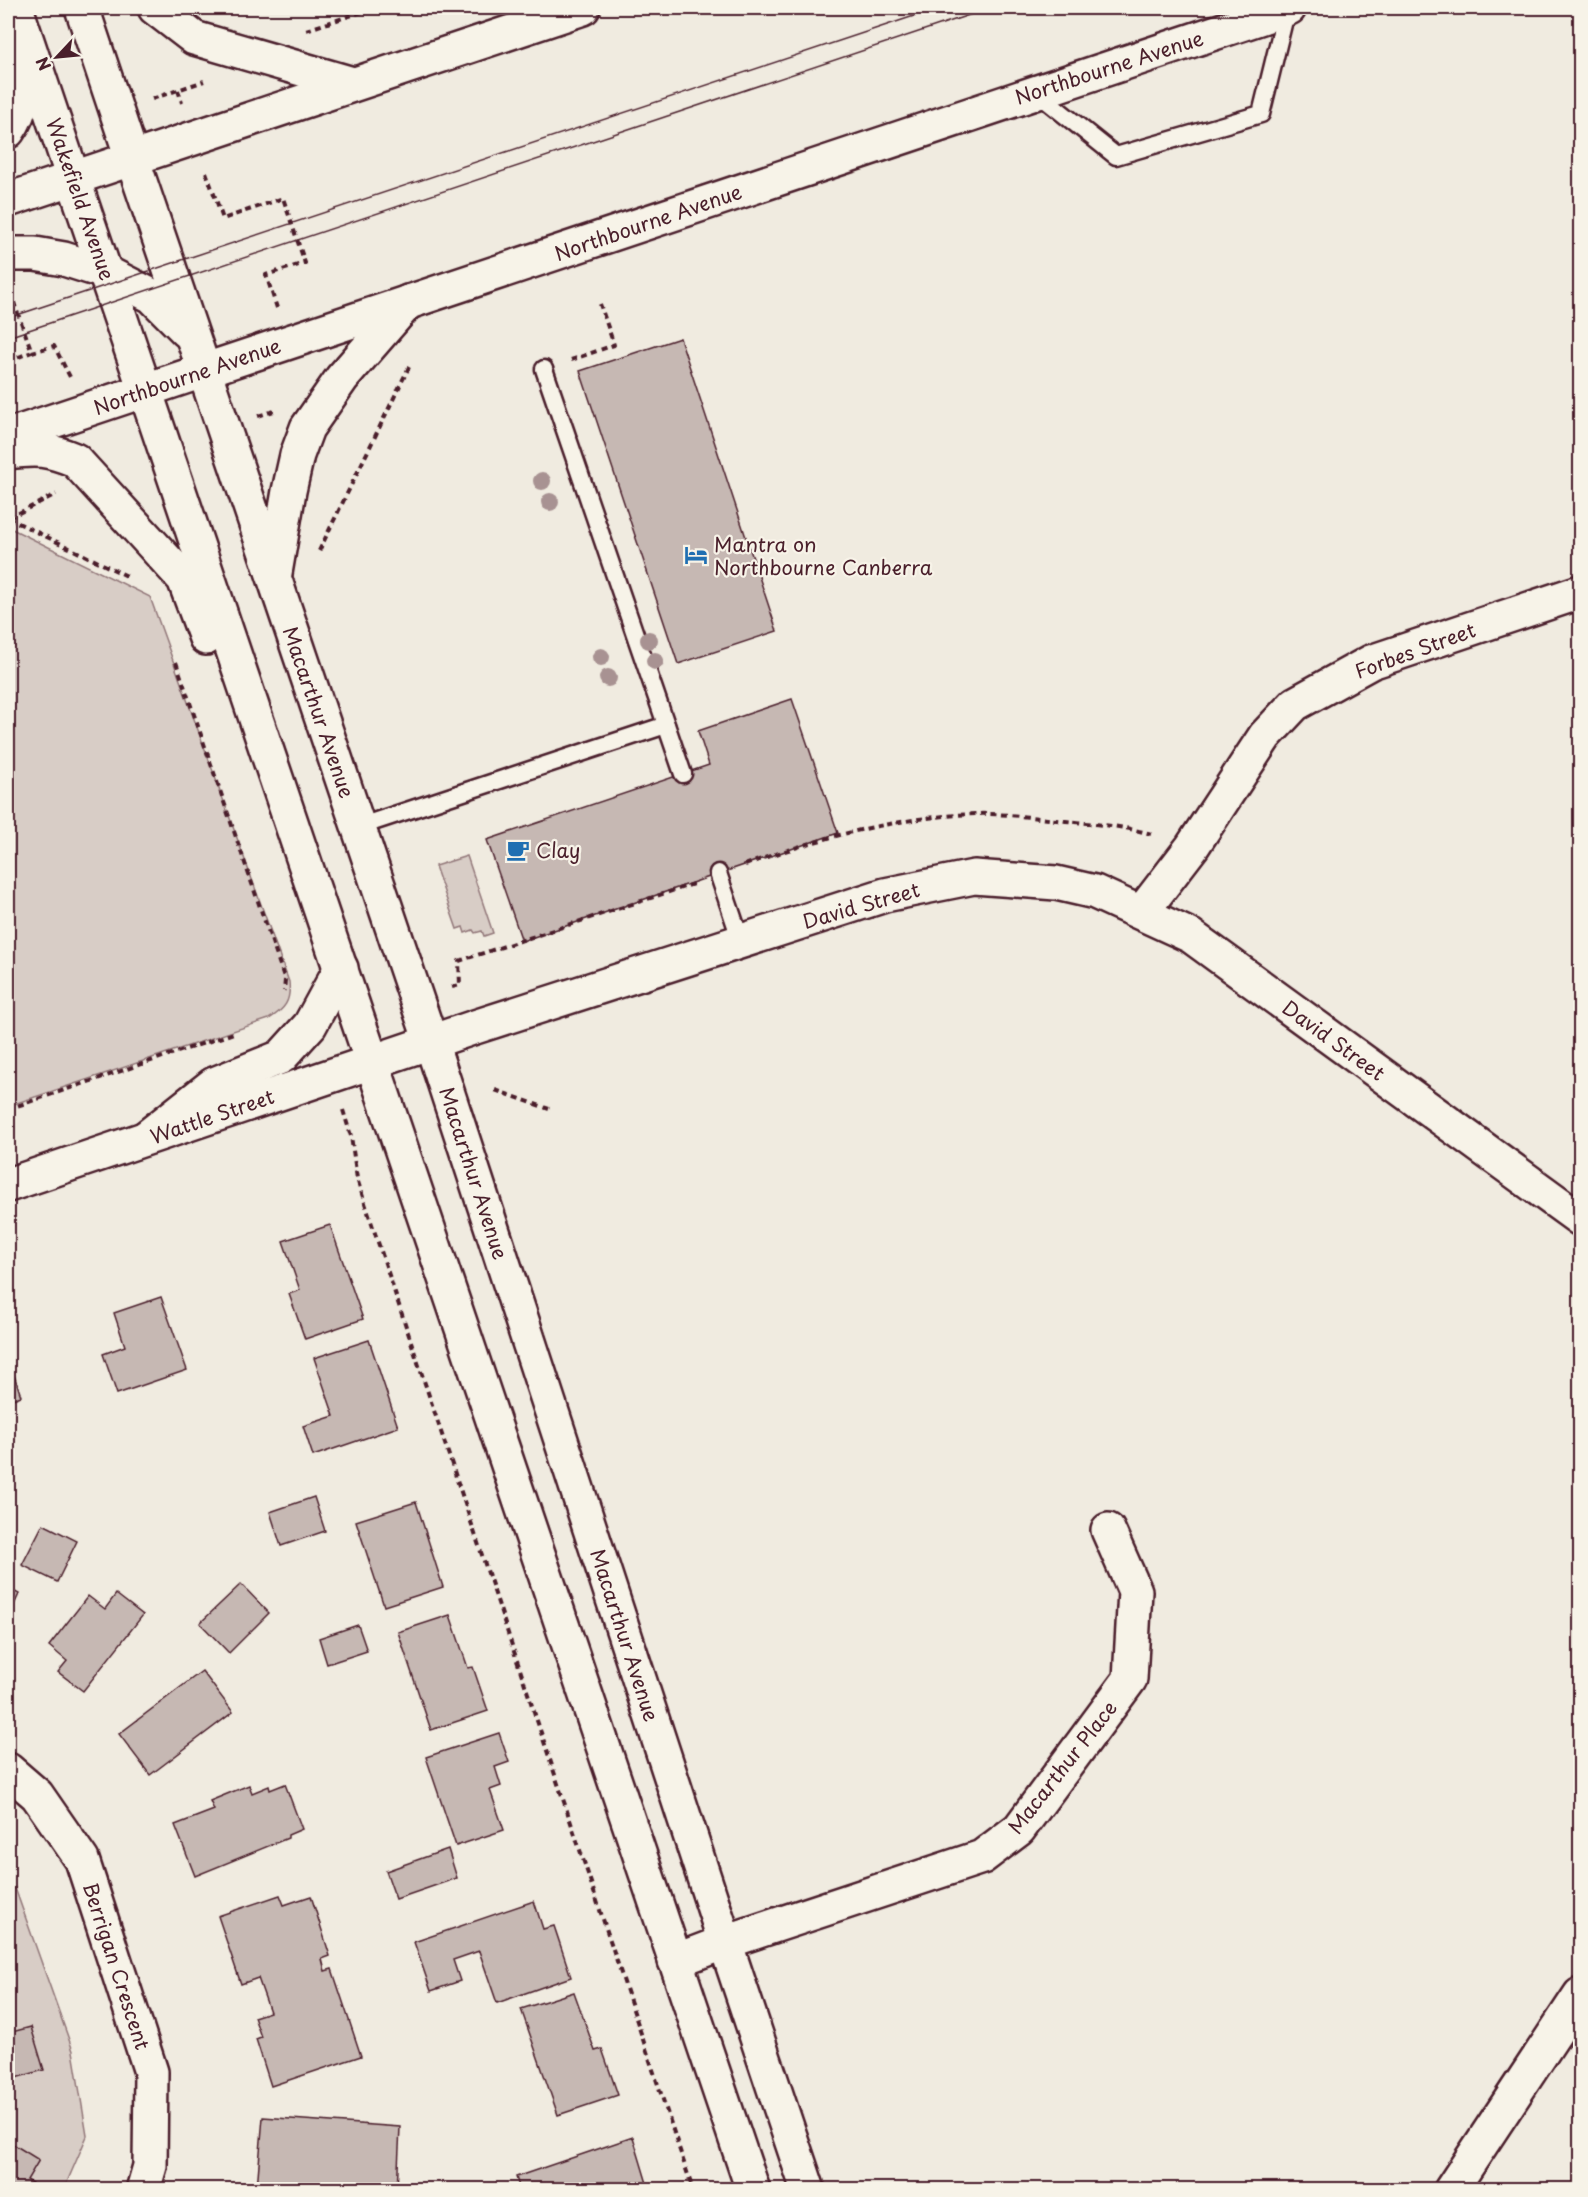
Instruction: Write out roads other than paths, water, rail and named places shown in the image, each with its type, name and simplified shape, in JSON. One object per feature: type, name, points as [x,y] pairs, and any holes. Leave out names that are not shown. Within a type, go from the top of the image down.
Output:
[{"type":"main road","points":[[82,8],[132,158]]},
{"type":"main road","points":[[154,8],[194,38],[354,84]]},
{"type":"main road","points":[[8,200],[583,8]]},
{"type":"main road","name":"Northbourne Avenue","points":[[8,436],[1288,8]]},
{"type":"main road","points":[[8,131],[23,101],[26,81],[21,22]]},
{"type":"main road","name":"Wakefield Avenue","points":[[21,22],[145,390]]},
{"type":"main road","name":"Macarthur Avenue","points":[[132,158],[358,826],[424,1044],[808,2190]]},
{"type":"main road","points":[[8,254],[35,254],[64,259],[105,272],[152,296],[193,336]]},
{"type":"main road","points":[[274,578],[289,491],[297,455],[307,428],[342,378],[408,302]]},
{"type":"main road","points":[[145,390],[753,2190]]},
{"type":"main road","points":[[8,452],[31,449],[51,451],[75,460],[184,579],[207,641],[267,753]]},
{"type":"main road","name":"Forbes Street","points":[[1142,912],[1192,847],[1266,736],[1295,704],[1371,662],[1581,592]]},
{"type":"main road","name":"David Street","points":[[424,1044],[885,894],[974,877],[1056,884],[1095,892],[1191,936],[1581,1219]]},
{"type":"main road","points":[[147,1137],[214,1084],[282,1057],[310,1025],[340,968]]},
{"type":"main road","name":"Wattle Street","points":[[8,1185],[424,1044]]},
{"type":"main road","name":"Macarthur Place","points":[[675,1961],[725,1942],[982,1857],[1019,1829],[1130,1679],[1135,1591],[1108,1530]]},
{"type":"main road","name":"Berrigan Crescent","points":[[8,1770],[37,1795],[82,1860],[151,2072],[150,2166],[143,2190]]},
{"type":"main road","points":[[1451,2190],[1581,1995]]},
{"type":"lane","points":[[1036,92],[1116,156],[1261,114],[1288,8]]},
{"type":"lane","points":[[544,369],[683,774]]},
{"type":"lane","points":[[358,826],[666,725]]},
{"type":"lane","points":[[718,874],[741,941]]},
{"type":"tram line","points":[[8,318],[938,8]]},
{"type":"tram line","points":[[8,337],[990,8]]},
{"type":"place","name":"Mantra on Northbourne Canberra","points":[[696,555]]},
{"type":"place","name":"Clay","points":[[518,850]]}]
